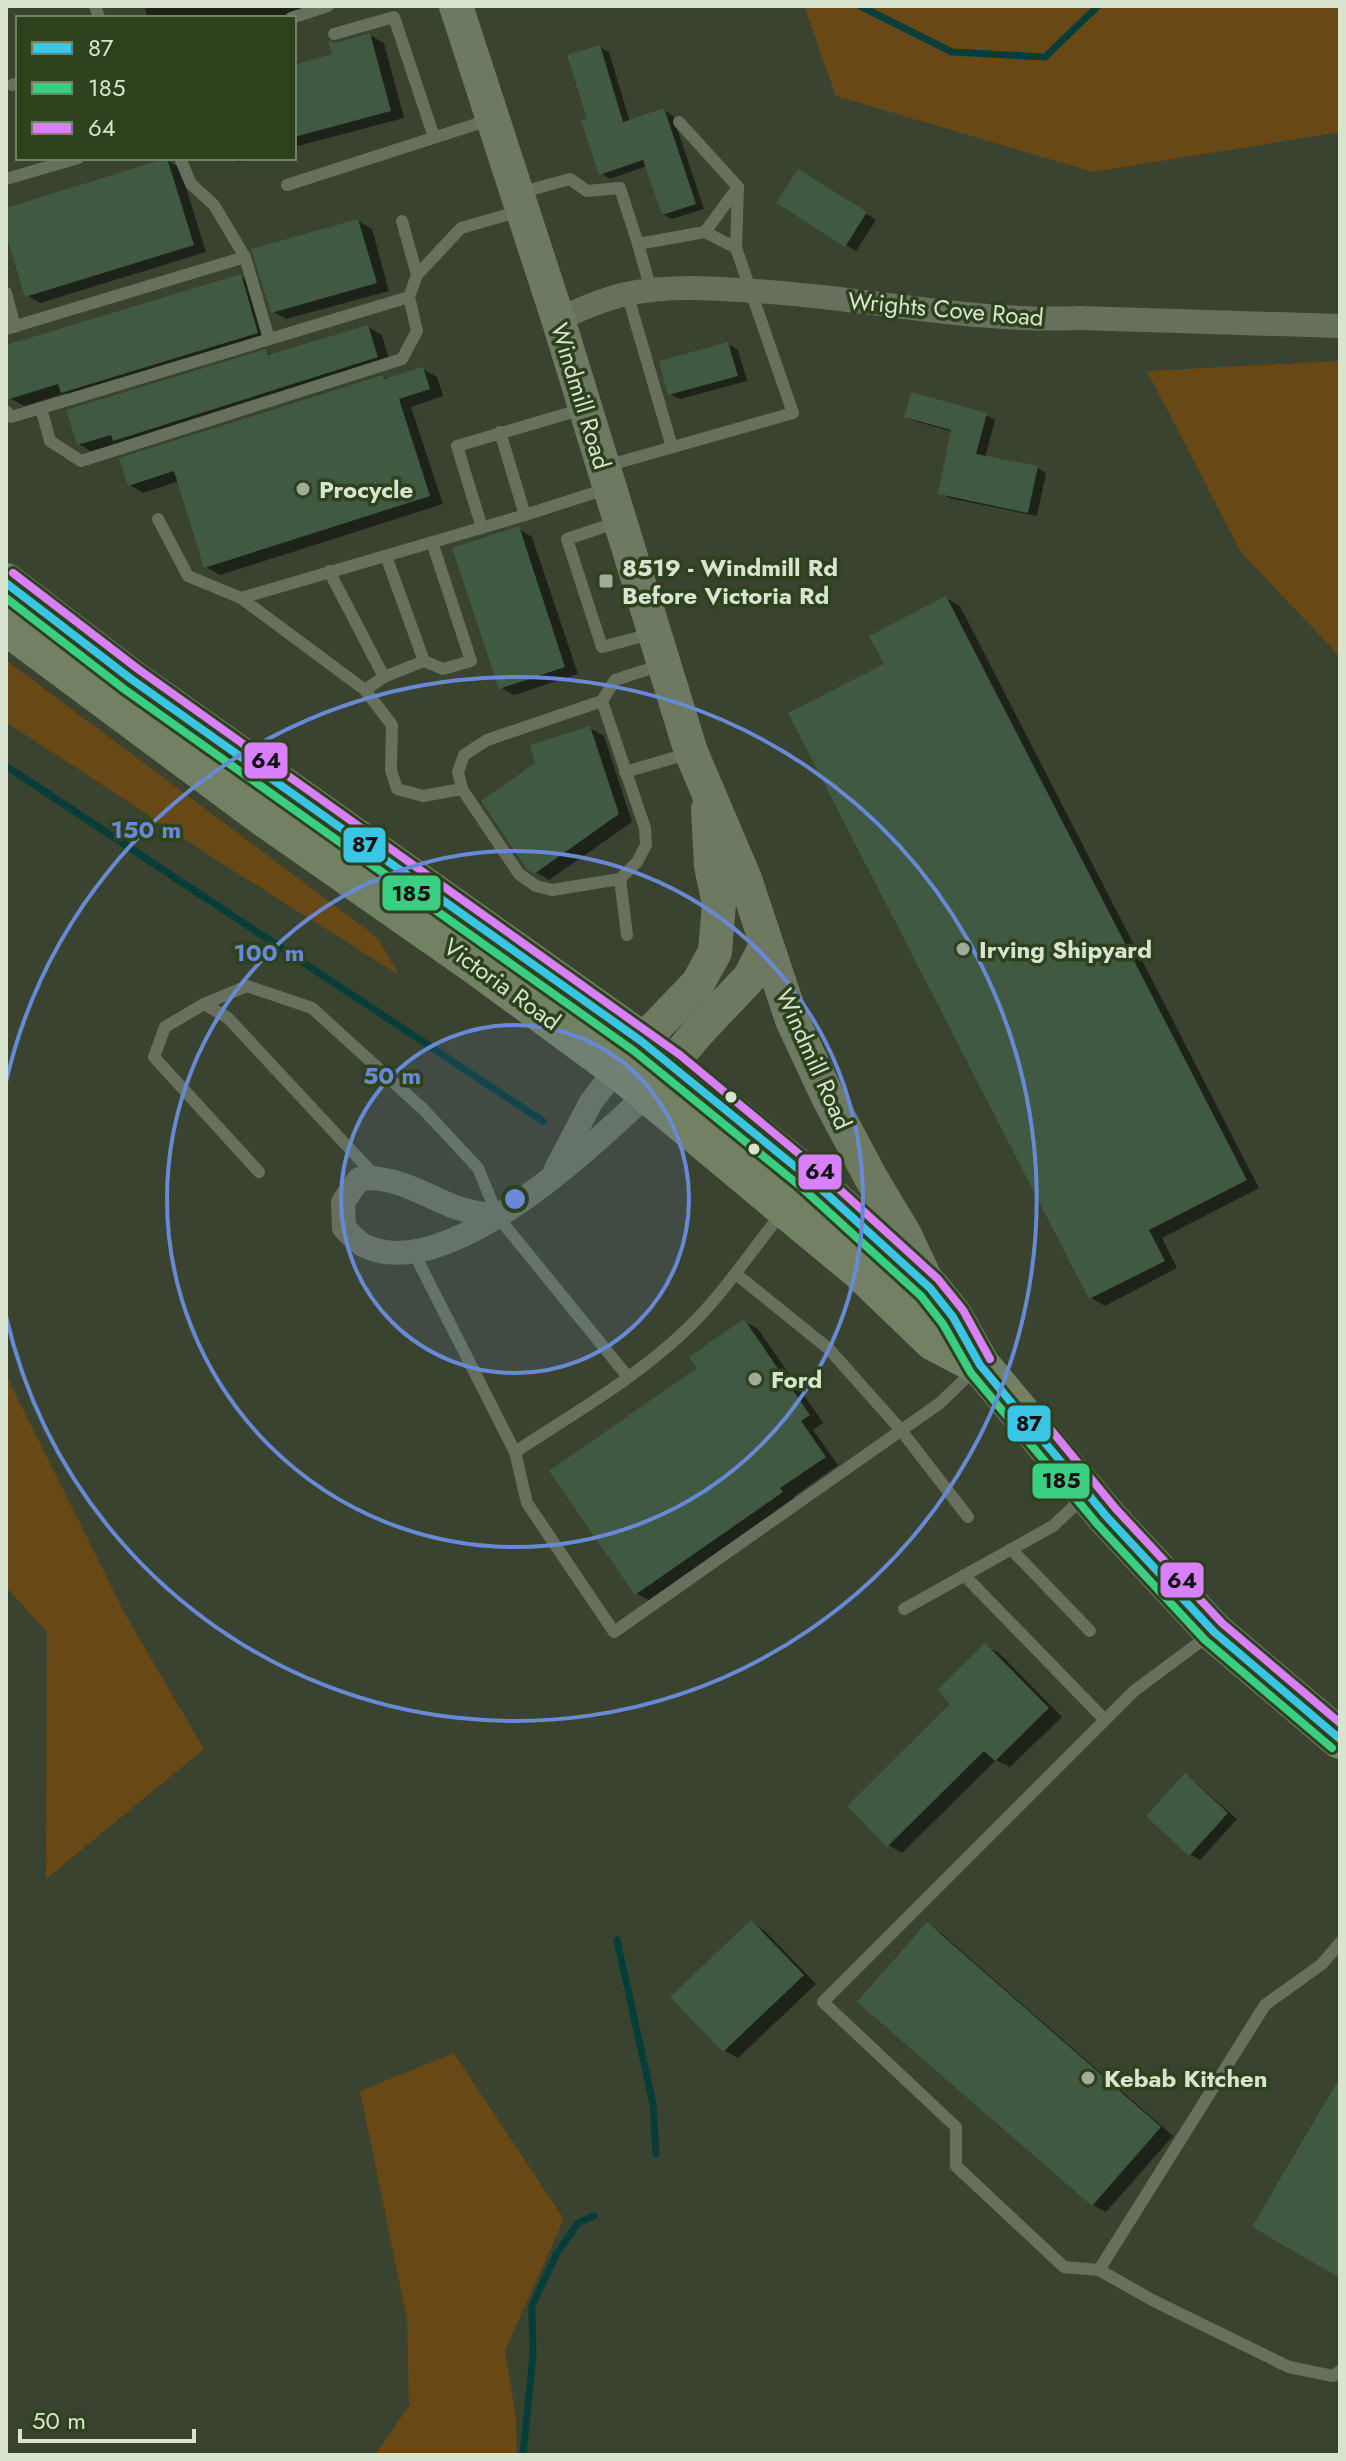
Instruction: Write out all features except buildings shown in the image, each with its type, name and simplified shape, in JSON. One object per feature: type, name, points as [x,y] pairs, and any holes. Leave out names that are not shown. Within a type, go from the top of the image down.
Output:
[{"type":"main road","name":"Windmill Road","points":[[456,6],[558,319],[691,752],[745,879],[792,1020],[821,1081],[871,1178],[905,1235],[930,1288],[953,1317],[980,1365],[1088,1493],[1214,1632],[1340,1739]]},
{"type":"main road","name":"Victoria Road","points":[[6,583],[644,1067],[787,1208],[861,1271],[934,1341],[980,1365]]},
{"type":"main road","name":"Victoria Road","points":[[6,625],[263,816],[475,964],[644,1067],[808,1177],[930,1288]]},
{"type":"main road","name":"Windmill Road","points":[[644,1067],[675,1009],[698,983],[715,952],[719,904],[711,866],[707,785]]},
{"type":"main road","points":[[644,1067],[698,1032],[750,977],[766,945]]},
{"type":"street","name":"Wrights Cove Road","points":[[558,319],[605,299],[639,292],[691,288],[753,291],[1046,320],[1080,318],[1340,326]]},
{"type":"street","points":[[552,1178],[583,1115],[644,1067]]},
{"type":"street","points":[[498,1217],[457,1208],[422,1191],[376,1177],[359,1179],[343,1202],[344,1228],[361,1244],[384,1252],[425,1250],[460,1237],[498,1217],[552,1178],[644,1067]]},
{"type":"lane","points":[[296,16],[328,6]]},
{"type":"lane","points":[[334,34],[394,17],[434,137]]},
{"type":"lane","points":[[287,185],[492,119]]},
{"type":"lane","points":[[241,598],[525,515],[672,447],[793,413],[736,248],[738,187],[679,122]]},
{"type":"lane","points":[[6,179],[71,160]]},
{"type":"lane","points":[[181,160],[191,184],[214,205],[245,257],[269,339]]},
{"type":"lane","points":[[41,408],[50,441],[81,461],[402,359],[417,331],[409,297],[417,275],[461,228],[570,179],[587,191],[620,188],[638,244],[639,292],[672,447]]},
{"type":"lane","points":[[705,232],[738,187]]},
{"type":"lane","points":[[402,221],[417,275]]},
{"type":"lane","points":[[638,244],[705,232],[736,248]]},
{"type":"lane","points":[[6,293],[10,328],[245,257]]},
{"type":"lane","points":[[6,411],[11,417],[409,297]]},
{"type":"lane","points":[[482,528],[457,446],[585,409]]},
{"type":"lane","points":[[500,432],[525,515]]},
{"type":"lane","points":[[158,519],[188,576],[241,598],[365,690],[392,725],[391,770],[397,789],[423,796],[462,789]]},
{"type":"lane","points":[[620,522],[567,539],[602,647],[659,648]]},
{"type":"lane","points":[[365,690],[384,677],[424,661],[443,669],[471,661],[432,542]]},
{"type":"lane","points":[[386,556],[424,661]]},
{"type":"lane","points":[[329,571],[384,677]]},
{"type":"lane","points":[[602,701],[645,828],[646,845],[637,862],[620,879],[552,890],[536,886],[519,874],[462,789],[458,772],[464,755],[487,740],[602,701],[615,680],[659,648]]},
{"type":"lane","points":[[625,772],[691,752]]},
{"type":"lane","points":[[620,879],[627,935]]},
{"type":"lane","points":[[259,1172],[154,1057],[165,1027],[204,1004],[247,986],[312,1008],[423,1109],[478,1168],[498,1217],[628,1377]]},
{"type":"lane","points":[[204,1004],[228,1018],[376,1177]]},
{"type":"lane","points":[[515,1452],[646,1365],[690,1326],[736,1274],[787,1208]]},
{"type":"lane","points":[[413,1251],[515,1452],[527,1503],[614,1632],[940,1403],[980,1365]]},
{"type":"lane","points":[[736,1274],[829,1349],[900,1429],[968,1517]]},
{"type":"lane","points":[[904,1609],[1053,1526],[1088,1493]]},
{"type":"lane","points":[[1011,1549],[1090,1631]]},
{"type":"lane","points":[[964,1575],[1105,1720]]},
{"type":"lane","points":[[1214,1632],[1134,1691],[823,2002],[956,2127],[956,2166],[1064,2267],[1099,2270],[1154,2301],[1289,2367],[1333,2376],[1340,2371]]},
{"type":"lane","points":[[1099,2270],[1265,2005],[1322,1964],[1340,1943]]},
{"type":"shaded area","points":[[804,6],[1340,6],[1340,132],[1093,172],[836,96]]},
{"type":"shaded area","points":[[1340,361],[1340,657],[1241,552],[1147,371]]},
{"type":"shaded area","points":[[6,660],[378,938],[399,975],[6,722]]},
{"type":"shaded area","points":[[6,1375],[125,1614],[204,1749],[46,1879],[47,1632],[6,1587]]},
{"type":"shaded area","points":[[454,2053],[564,2219],[505,2350],[516,2418],[517,2455],[375,2455],[409,2406],[407,2319],[360,2091]]},
{"type":"waterway","points":[[860,6],[952,52],[1045,57],[1098,6]]},
{"type":"waterway","points":[[6,766],[543,1121]]},
{"type":"waterway","points":[[617,1940],[653,2104],[656,2154]]},
{"type":"waterway","points":[[523,2455],[533,2355],[532,2306],[557,2253],[578,2223],[594,2216]]},
{"type":"transit line","name":"64","points":[[13,573],[138,669],[680,1055],[816,1168],[938,1279],[963,1310],[990,1359]]},
{"type":"transit line","name":"87","points":[[6,583],[131,679],[641,1041],[808,1177],[930,1288],[953,1317],[980,1365],[1107,1517],[1214,1632],[1340,1739]]},
{"type":"transit line","name":"185","points":[[6,598],[124,689],[634,1051],[800,1186],[921,1296],[943,1324],[971,1373],[1098,1525],[1205,1640],[1332,1748]]},
{"type":"transit line","name":"64","points":[[1042,1419],[1116,1509],[1222,1623],[1340,1723]]},
{"type":"place","name":"Procycle","points":[[303,489]]},
{"type":"place","name":"8519 - Windmill Rd Before Victoria Rd","points":[[606,581]]},
{"type":"place","name":"Irving Shipyard","points":[[963,949]]},
{"type":"place","name":"Ford","points":[[755,1379]]},
{"type":"place","name":"Kebab Kitchen","points":[[1088,2078]]}]
